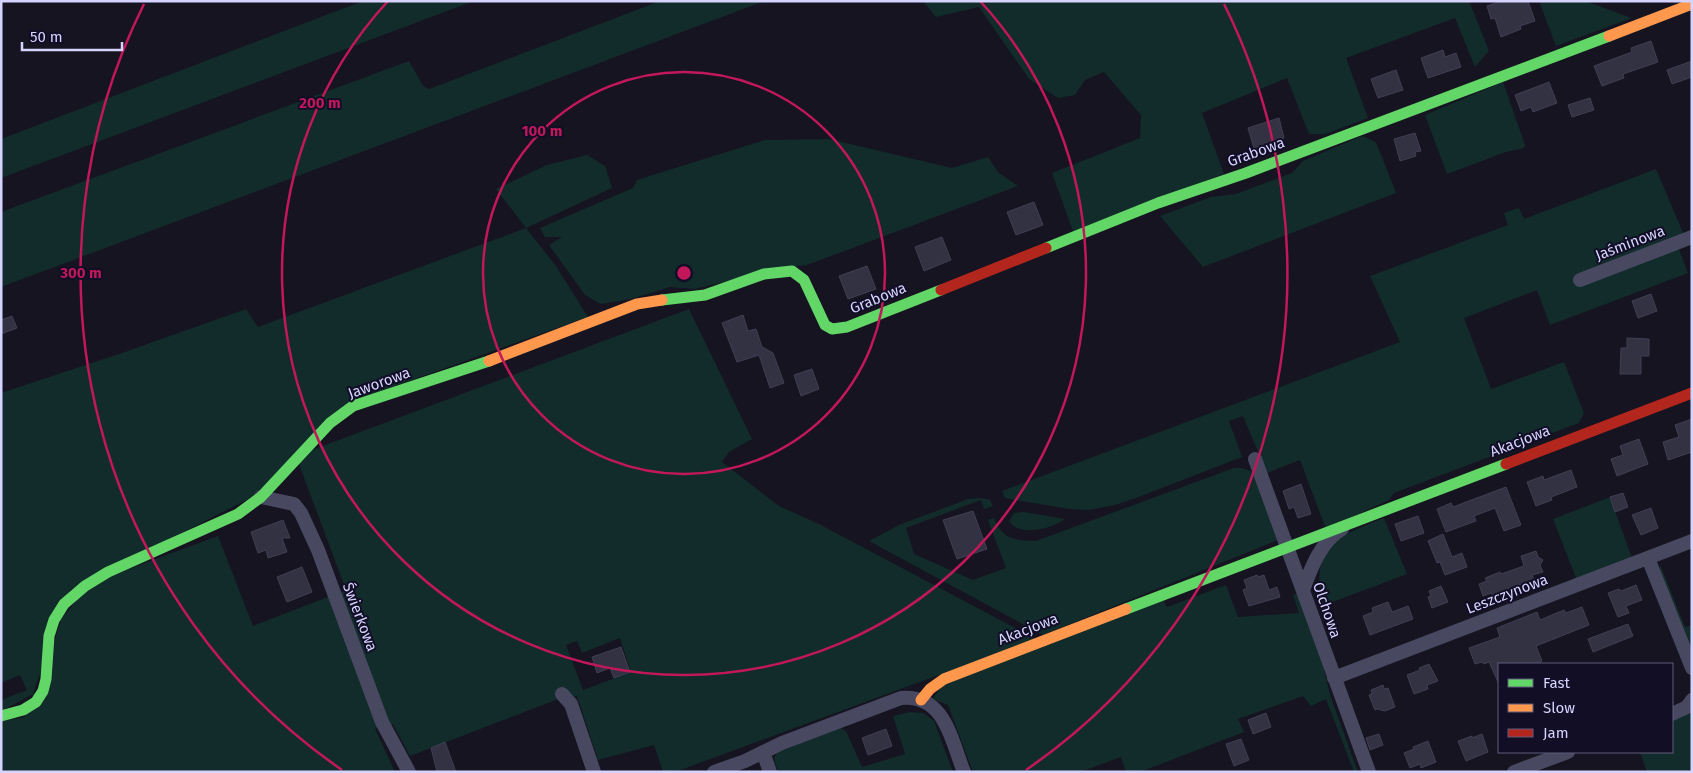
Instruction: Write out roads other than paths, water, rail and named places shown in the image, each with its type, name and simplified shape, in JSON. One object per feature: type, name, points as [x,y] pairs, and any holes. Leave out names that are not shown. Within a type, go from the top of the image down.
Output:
[{"type":"street","name":"Grabowa","points":[[792,271],[804,280],[825,325],[832,329],[847,327],[1158,203],[1255,170],[1692,4]]},
{"type":"street","name":"Jaśminowa","points":[[1580,280],[1692,238]]},
{"type":"street","name":"Jaworowa","points":[[1,716],[30,707],[39,700],[48,677],[46,647],[49,630],[54,618],[63,605],[74,594],[108,572],[238,514],[261,498],[330,423],[352,406],[513,353],[638,304],[670,298],[706,295],[764,274],[792,271]]},
{"type":"street","name":"Akacjowa","points":[[921,700],[930,689],[944,679],[1692,393]]},
{"type":"street","name":"Olchowa","points":[[1255,459],[1369,772]]},
{"type":"street","name":"Świerkowa","points":[[261,498],[294,504],[301,513],[318,550],[382,722],[409,772]]},
{"type":"street","name":"Akacjowa","points":[[1303,590],[1316,559],[1326,545],[1339,531],[1360,519]]},
{"type":"street","name":"Leszczynowa","points":[[1334,678],[1692,541]]},
{"type":"street","points":[[1648,558],[1692,668]]},
{"type":"street","points":[[562,694],[571,704],[594,772]]},
{"type":"street","points":[[714,772],[901,698],[909,698],[921,700],[936,708],[942,717],[964,772]]},
{"type":"street","points":[[1673,714],[1687,707],[1692,700]]},
{"type":"street","points":[[763,752],[770,772]]},
{"type":"street","points":[[1514,772],[1565,753]]}]
